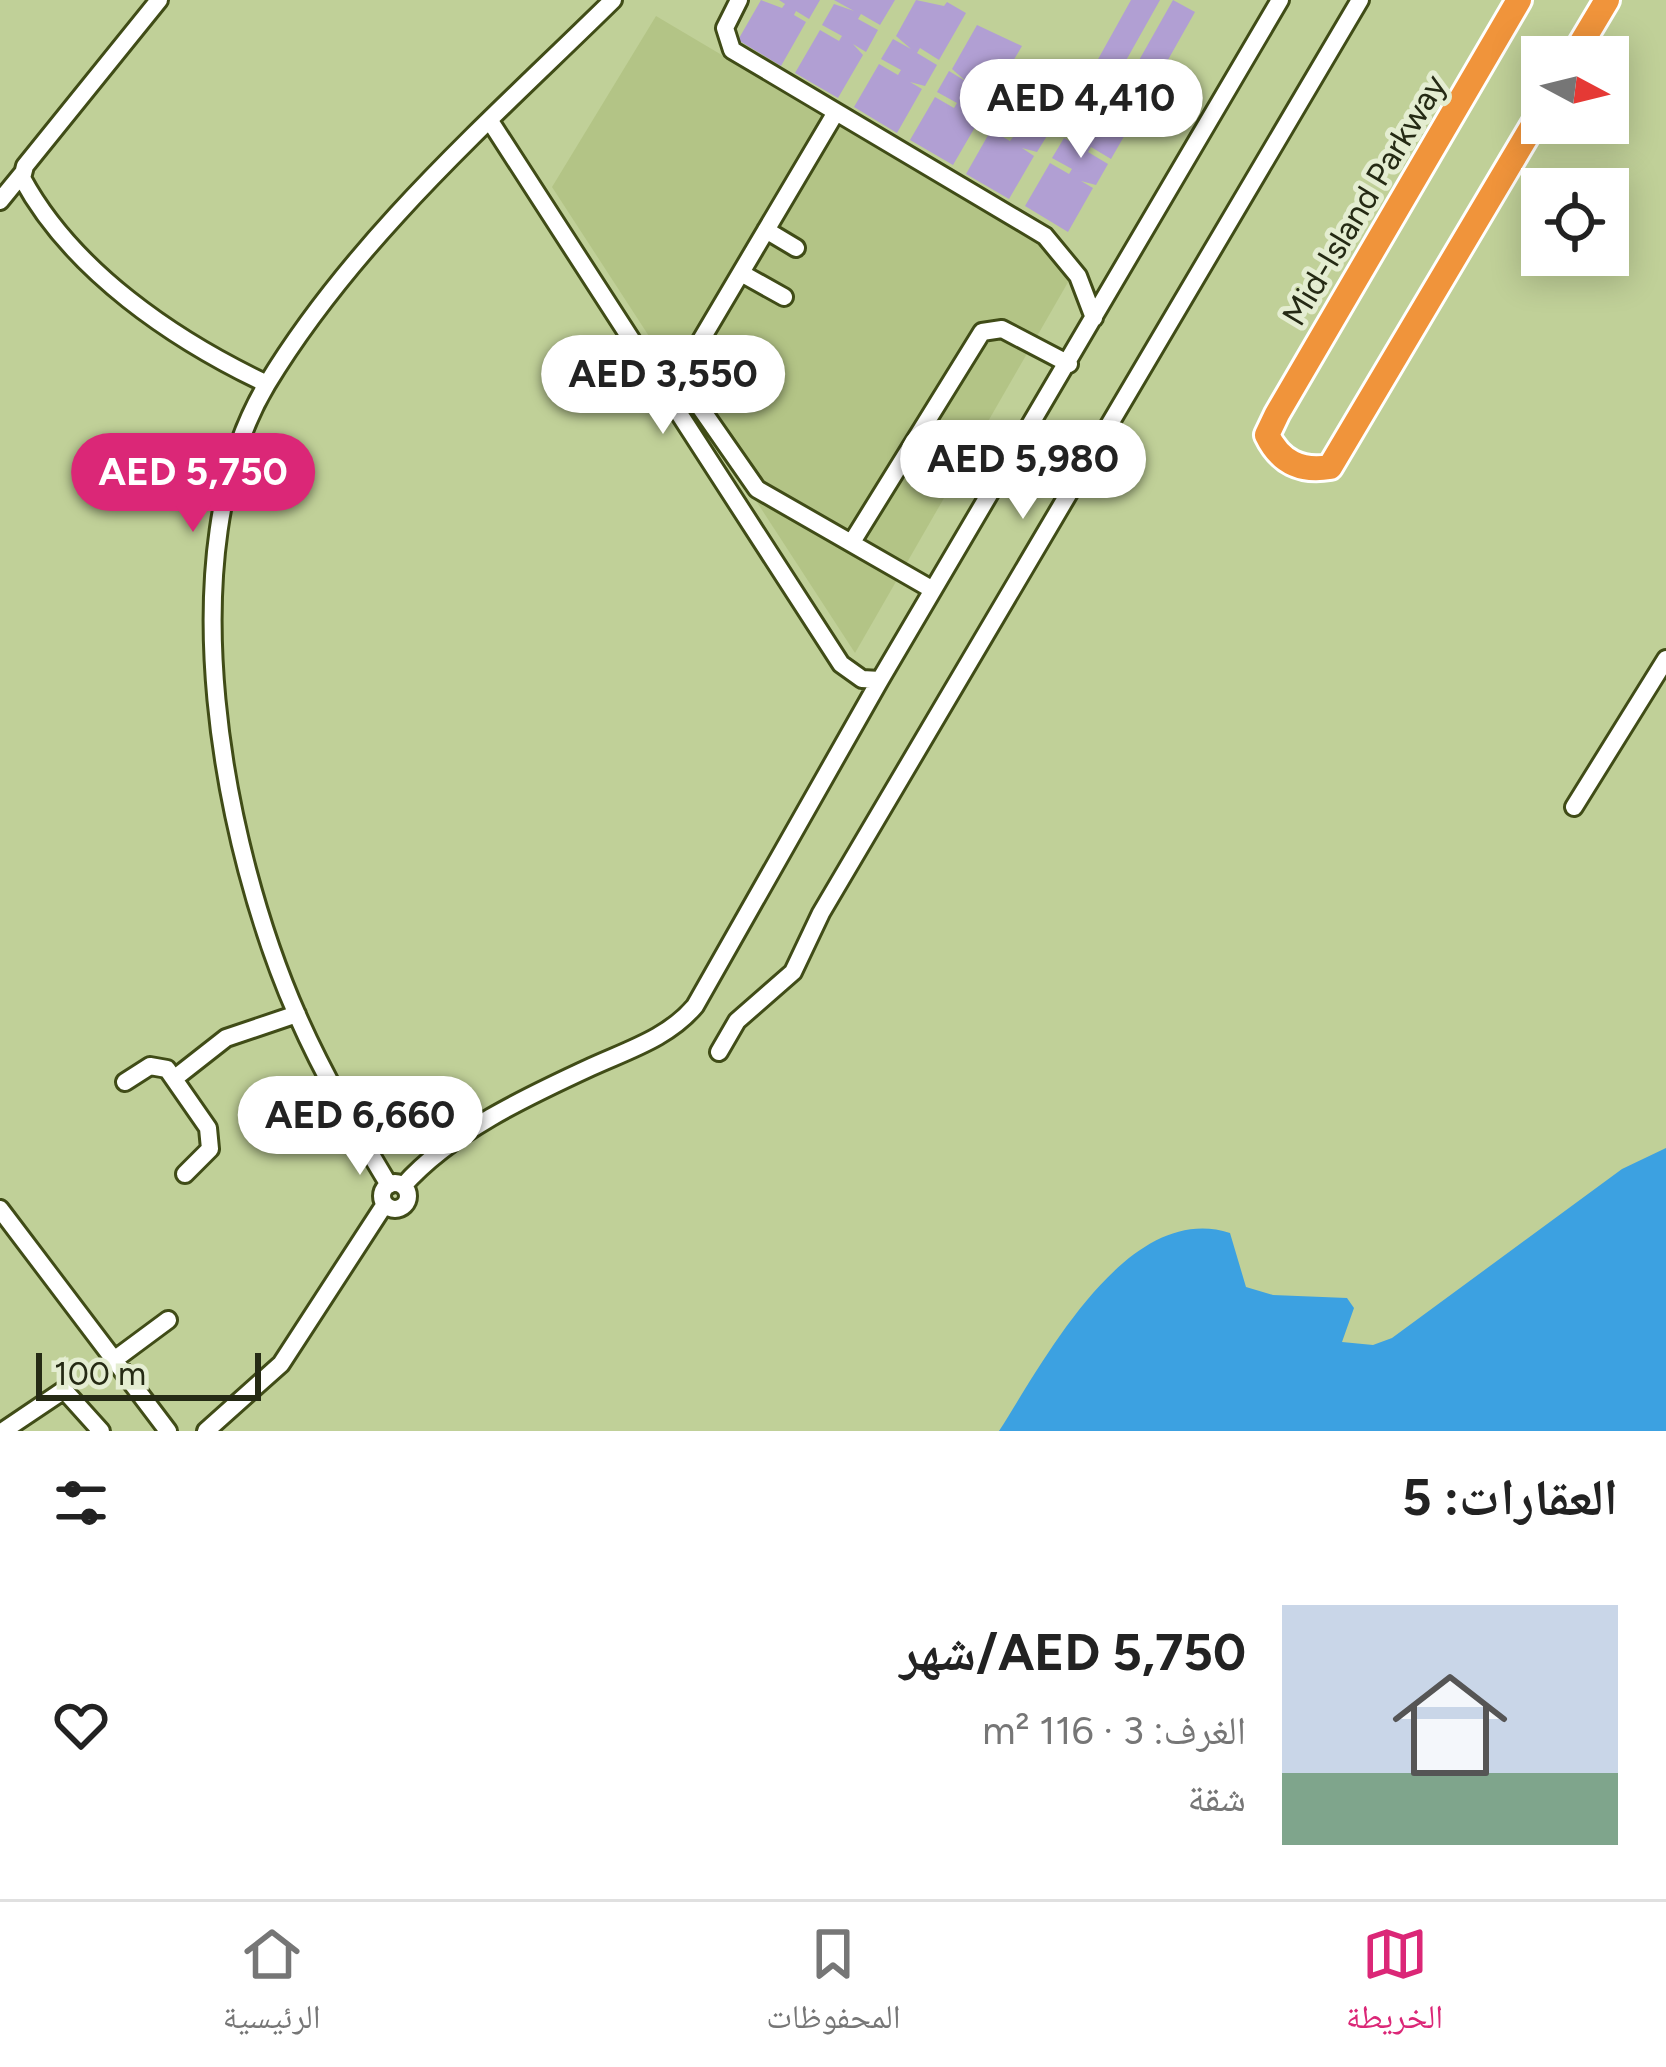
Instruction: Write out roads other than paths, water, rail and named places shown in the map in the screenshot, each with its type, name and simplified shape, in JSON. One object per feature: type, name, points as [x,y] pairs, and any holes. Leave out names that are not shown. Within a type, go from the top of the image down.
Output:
[{"type":"highway","name":"Mid-Island Parkway","points":[[1519,0],[1267,435],[1291,463],[1330,467],[1522,144]]},
{"type":"highway","points":[[1586,36],[1607,0]]},
{"type":"street","points":[[0,201],[159,0]]},
{"type":"street","points":[[396,1185],[296,1015],[241,844],[225,754],[216,642],[223,510],[240,445],[267,384],[372,247],[613,0]]},
{"type":"street","points":[[739,0],[725,28],[732,50],[1045,236],[1078,276],[1094,318]]},
{"type":"street","points":[[206,1431],[281,1364],[385,1204],[382,1193],[483,1124],[660,1036],[688,1015],[1280,0]]},
{"type":"street","points":[[718,1052],[737,1021],[800,964],[821,913],[1360,0]]},
{"type":"street","points":[[836,112],[688,364],[688,394],[757,489],[933,590]]},
{"type":"street","points":[[490,121],[841,664],[862,679],[880,680]]},
{"type":"street","points":[[22,174],[69,240],[128,297],[194,346],[267,384]]},
{"type":"street","points":[[766,230],[796,248]]},
{"type":"street","points":[[741,273],[784,298]]},
{"type":"street","points":[[852,542],[982,332],[1002,329],[1069,364]]},
{"type":"street","points":[[1574,807],[1666,659]]},
{"type":"street","points":[[175,1078],[240,1031],[296,1015]]},
{"type":"street","points":[[124,1082],[155,1065],[175,1078],[211,1134],[207,1156],[185,1174]]},
{"type":"street","points":[[0,1209],[168,1431]]},
{"type":"street","points":[[115,1360],[169,1320]]},
{"type":"street","points":[[3,1431],[27,1424],[64,1390],[101,1431]]},
{"type":"water","points":[[1666,1148],[1666,1431],[999,1431],[1093,1293],[1157,1240],[1192,1229],[1230,1233],[1246,1287],[1273,1295],[1347,1298],[1354,1308],[1342,1342],[1373,1345],[1392,1338],[1622,1169]]}]
